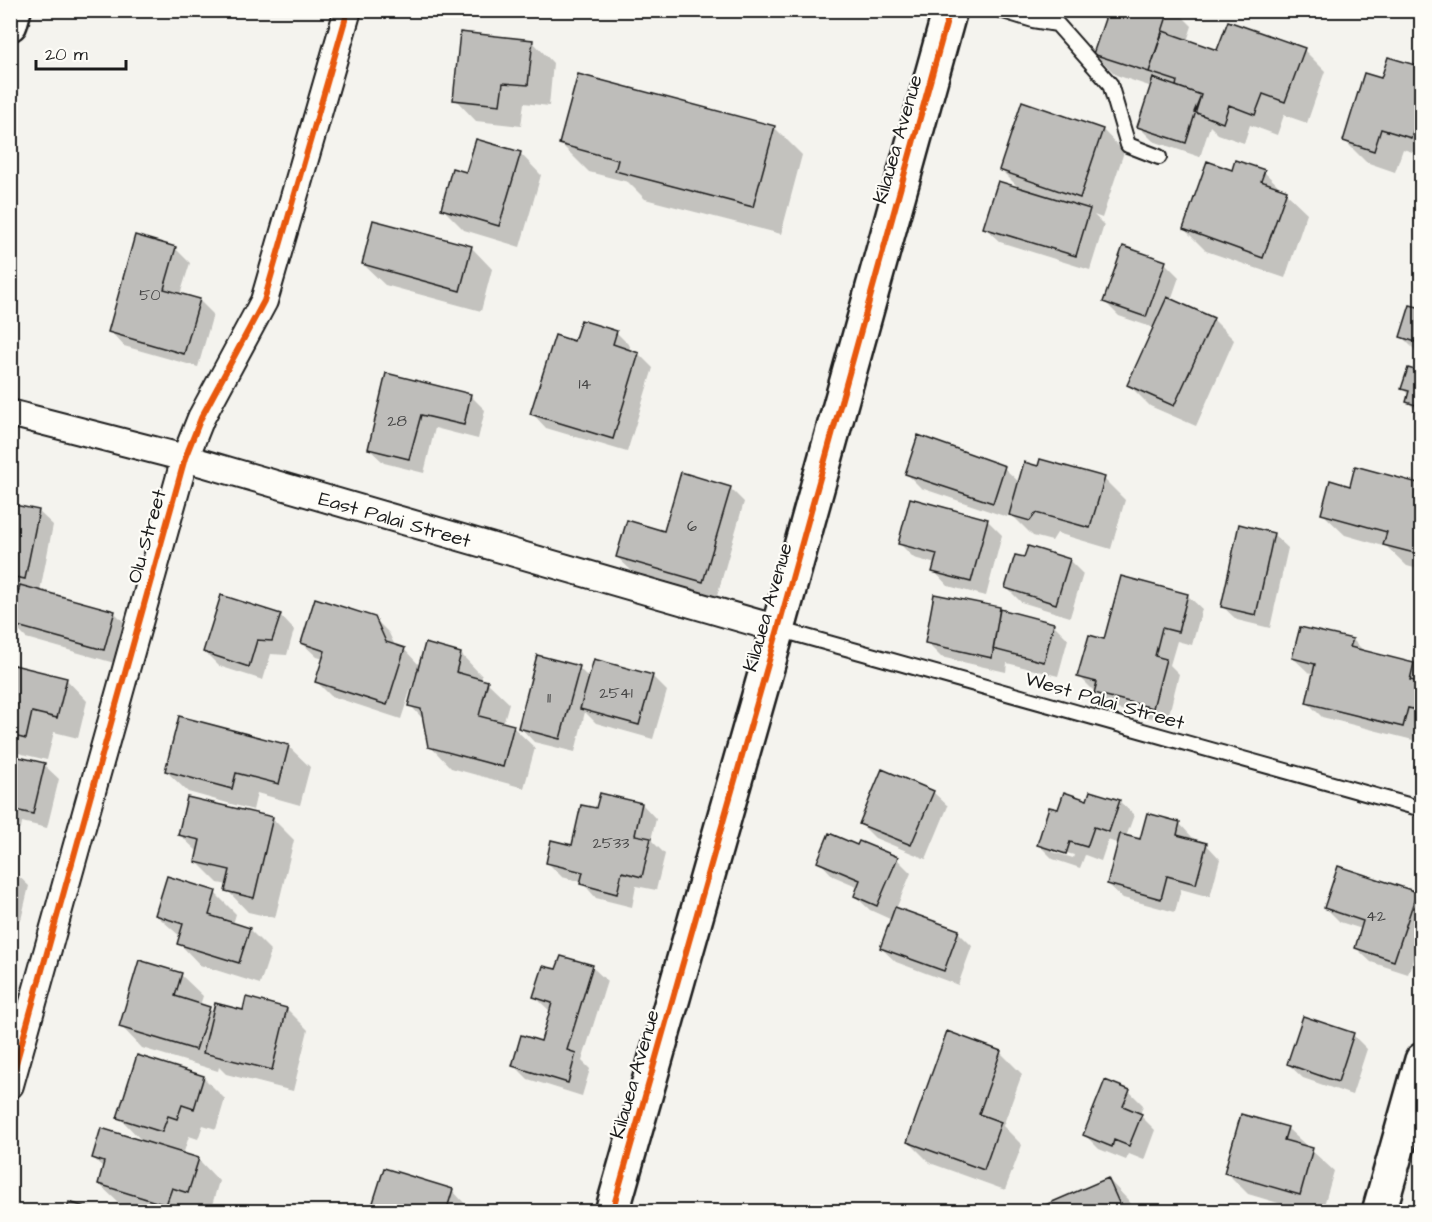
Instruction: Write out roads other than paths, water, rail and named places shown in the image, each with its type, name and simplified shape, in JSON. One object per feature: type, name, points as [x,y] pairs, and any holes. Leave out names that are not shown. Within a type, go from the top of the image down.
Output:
[{"type":"main road","points":[[10,24],[14,10]]},
{"type":"main road","name":"Kilauea Avenue","points":[[612,1212],[778,629],[950,10]]},
{"type":"main road","points":[[1379,1212],[1422,1060]]},
{"type":"street","name":"Olu Street","points":[[10,1085],[185,458],[201,418],[264,301],[348,10]]},
{"type":"street","name":"East Palai Street","points":[[10,413],[185,458],[778,629]]},
{"type":"lane","points":[[1000,10],[1033,20],[1059,17],[1110,84],[1128,145],[1159,157]]},
{"type":"lane","name":"West Palai Street","points":[[778,629],[1422,809]]}]
